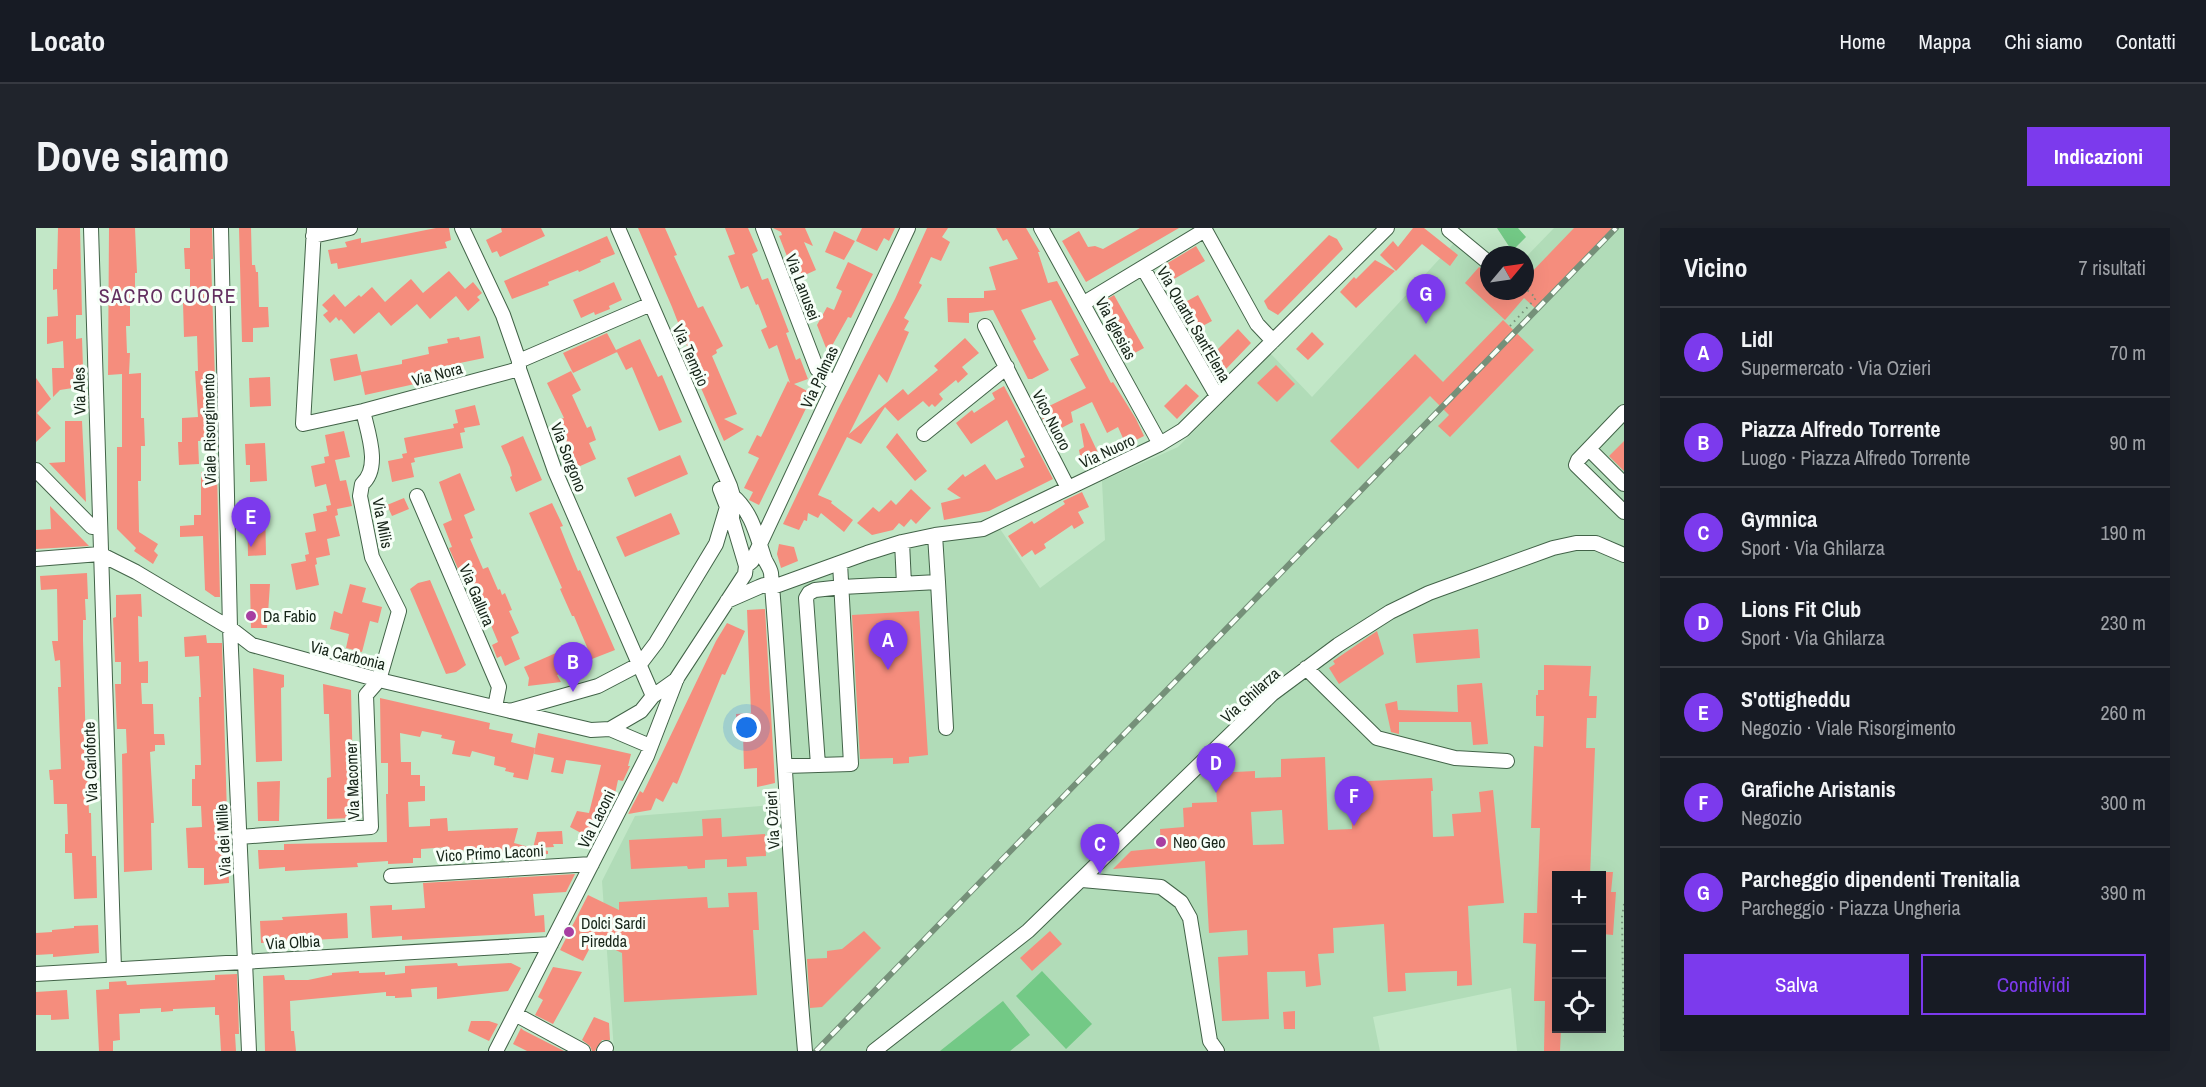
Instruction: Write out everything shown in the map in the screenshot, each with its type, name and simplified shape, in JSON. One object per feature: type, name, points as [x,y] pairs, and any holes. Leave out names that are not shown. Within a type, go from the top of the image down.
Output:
[{"type":"street","name":"Via Ales","points":[[91,228],[100,554]]},
{"type":"street","name":"Viale Risorgimento","points":[[220,228],[230,628]]},
{"type":"street","points":[[350,228],[314,232],[303,424],[363,411]]},
{"type":"street","name":"Via Sorgono","points":[[462,228],[503,315],[555,471],[653,696]]},
{"type":"street","name":"Via Tempio","points":[[618,228],[731,491],[742,504],[760,540],[767,579]]},
{"type":"street","name":"Via Lanusei","points":[[763,228],[817,369],[834,384]]},
{"type":"street","name":"Via Palmas","points":[[748,567],[908,228]]},
{"type":"street","name":"Via Iglesias","points":[[1041,228],[1160,444]]},
{"type":"street","name":"Via Nuoro","points":[[726,602],[767,579],[840,563],[902,542],[983,529],[1160,444],[1183,430],[1387,228]]},
{"type":"street","points":[[1084,303],[1204,229],[1257,324],[1273,341]]},
{"type":"street","points":[[1446,229],[1480,256]]},
{"type":"street","name":"Via Quartu Sant'Elena","points":[[1143,268],[1217,396]]},
{"type":"street","name":"Via Nora","points":[[363,411],[519,365],[651,303]]},
{"type":"street","name":"Vico Nuoro","points":[[985,326],[1068,488]]},
{"type":"street","points":[[924,434],[1007,367]]},
{"type":"street","name":"Via Milis","points":[[363,411],[372,458],[369,478],[362,484],[360,496],[372,557],[399,611],[379,680]]},
{"type":"street","points":[[1624,412],[1578,460],[1576,465],[1624,512]]},
{"type":"street","points":[[1589,449],[1624,484]]},
{"type":"street","points":[[36,470],[92,527],[99,528]]},
{"type":"street","points":[[509,711],[598,686],[640,664],[656,643],[716,544],[727,507],[720,489],[731,491]]},
{"type":"street","name":"Via Tempio","points":[[731,491],[732,519],[748,567]]},
{"type":"street","name":"Via Gallura","points":[[417,496],[499,687],[495,707]]},
{"type":"street","points":[[935,535],[946,728]]},
{"type":"street","points":[[902,542],[904,584]]},
{"type":"street","name":"Via Ghilarza","points":[[874,1051],[1028,932],[1272,694],[1338,645],[1390,612],[1429,593],[1553,548],[1576,543],[1596,543],[1624,555]]},
{"type":"street","points":[[36,559],[100,554]]},
{"type":"street","name":"Via Carbonia","points":[[100,554],[136,572],[230,628],[252,645],[379,680],[509,711],[591,730],[610,729],[650,746]]},
{"type":"street","name":"Via Carloforte","points":[[100,554],[114,969]]},
{"type":"street","points":[[759,560],[767,579],[751,584],[748,567],[759,560]]},
{"type":"street","points":[[785,766],[851,764],[840,563]]},
{"type":"street","name":"Via Laconi","points":[[496,1051],[650,746],[677,678],[748,567]]},
{"type":"street","name":"Via Ozieri","points":[[767,579],[785,766],[792,901],[805,1051]]},
{"type":"street","points":[[818,765],[806,598],[809,593],[815,590],[842,587],[938,582]]},
{"type":"street","name":"Via dei Mille","points":[[230,628],[249,1051]]},
{"type":"street","points":[[1306,668],[1377,738],[1455,758],[1507,761]]},
{"type":"street","points":[[610,729],[641,711],[653,696],[677,678]]},
{"type":"street","name":"Via Macomer","points":[[239,837],[371,827],[366,694],[379,680]]},
{"type":"street","name":"Vico Primo Laconi","points":[[390,876],[592,864]]},
{"type":"street","points":[[1082,880],[1161,887],[1182,902],[1190,918],[1210,1041],[1217,1051]]},
{"type":"street","name":"Via Olbia","points":[[36,974],[551,944]]},
{"type":"street","points":[[515,1014],[583,1051]]},
{"type":"path","points":[[1509,326],[1536,298],[1534,296]]},
{"type":"path","points":[[1624,904],[1622,989],[1624,1037]]},
{"type":"shaded area","points":[[1554,228],[1624,228],[1624,1051],[1517,1051],[1511,988],[1373,1017],[1380,1051],[813,1051],[810,1042],[799,1051],[614,1051],[602,881],[635,816],[787,804],[773,587],[840,563],[996,523],[1040,588],[1105,540],[1102,481],[1178,447],[1271,354],[1312,397],[1456,241],[1480,261],[1480,300],[1534,300],[1534,249]]},
{"type":"green space","points":[[1497,228],[1518,228],[1526,237],[1517,246],[1509,246]]},
{"type":"green space","points":[[1042,971],[1092,1024],[1066,1049],[1016,996]]},
{"type":"green space","points":[[1003,1001],[1030,1035],[1010,1051],[940,1051]]},
{"type":"building","points":[[58,228],[80,228],[82,315],[76,315],[76,339],[82,338],[83,368],[79,368],[79,387],[60,390],[53,397],[52,368],[64,368],[63,341],[47,344],[47,317],[58,316],[57,289],[53,290],[53,269],[57,269]]},
{"type":"building","points":[[109,228],[135,228],[137,273],[135,273],[135,304],[130,304],[130,326],[126,326],[127,353],[130,353],[129,374],[141,373],[141,418],[144,418],[145,446],[141,446],[141,481],[138,481],[139,532],[158,544],[154,551],[158,555],[153,564],[134,551],[136,548],[117,529],[117,447],[122,447],[122,374],[108,375]]},
{"type":"building","points":[[190,228],[212,228],[217,440],[198,441],[199,464],[179,465],[178,442],[182,442],[182,418],[198,417],[195,371],[198,371],[197,336],[184,337],[183,303],[188,303],[190,269],[185,269],[184,248],[190,248]]},
{"type":"building","points":[[239,228],[251,228],[252,265],[255,265],[256,272],[258,272],[259,307],[268,307],[269,327],[253,328],[253,342],[242,342]]},
{"type":"building","points":[[436,228],[449,228],[451,240],[445,242],[447,248],[338,269],[337,263],[331,264],[328,250],[347,247],[345,242],[361,238],[361,243]]},
{"type":"building","points":[[501,228],[541,228],[545,236],[500,257],[497,251],[492,253],[486,240],[502,232]]},
{"type":"building","points":[[638,228],[665,228],[677,255],[674,256],[698,308],[703,306],[723,346],[712,356],[737,414],[724,419],[744,429],[724,441],[691,365],[694,364],[672,307]]},
{"type":"building","points":[[725,228],[748,228],[758,251],[752,254],[762,280],[768,278],[789,332],[786,333],[796,360],[800,358],[808,379],[794,384],[813,394],[759,505],[749,500],[753,492],[744,488],[759,458],[748,453],[757,435],[761,437],[788,381],[790,383],[777,345],[769,349],[761,330],[767,327],[758,304],[756,305],[748,286],[741,289],[728,256],[735,254]]},
{"type":"building","points":[[773,228],[805,228],[813,246],[804,242],[816,270],[796,279],[779,236],[782,235],[781,232]]},
{"type":"building","points":[[862,228],[895,228],[889,241],[884,238],[877,251],[856,241]]},
{"type":"building","points":[[927,228],[948,228],[942,237],[950,242],[941,261],[931,257],[919,283],[922,285],[904,318],[909,321],[904,330],[909,332],[887,383],[879,374],[849,434],[903,389],[908,395],[938,370],[934,366],[965,338],[979,353],[962,367],[968,374],[958,383],[956,380],[939,394],[943,399],[935,407],[932,404],[929,407],[923,401],[898,421],[885,407],[861,444],[847,437],[818,495],[832,501],[831,503],[853,520],[844,532],[821,513],[818,518],[808,513],[807,521],[804,520],[799,530],[783,524],[838,409],[895,299]]},
{"type":"building","points":[[996,228],[1026,228],[1040,252],[1038,252],[1048,283],[1057,281],[1111,383],[1113,382],[1144,436],[1126,445],[1118,427],[1107,433],[1092,402],[1071,412],[1073,422],[1050,434],[1042,418],[1048,415],[1045,408],[1086,388],[1070,359],[1079,355],[1051,300],[1021,310],[1036,339],[1033,341],[1049,370],[1032,379],[1028,379],[993,310],[969,313],[969,323],[948,322],[947,298],[984,298],[984,291],[996,290],[989,267],[1018,259],[1007,239],[1003,241]]},
{"type":"building","points":[[1140,228],[1179,228],[1086,282],[1062,241],[1079,231],[1088,247],[1095,246],[1103,249]]},
{"type":"building","points":[[1413,228],[1424,228],[1458,255],[1450,266],[1422,244],[1396,271],[1380,255],[1393,241],[1398,247]]},
{"type":"building","points":[[1574,228],[1614,228],[1536,309],[1526,300],[1534,300],[1534,270]]},
{"type":"building","points":[[834,231],[855,241],[844,260],[825,252]]},
{"type":"building","points":[[1329,235],[1337,239],[1343,249],[1278,315],[1268,309],[1264,301]]},
{"type":"building","points":[[607,236],[615,254],[579,272],[578,270],[548,282],[549,285],[512,299],[504,281]]},
{"type":"building","points":[[1196,246],[1205,261],[1174,279],[1166,264]]},
{"type":"building","points":[[1375,260],[1395,271],[1356,308],[1340,292]]},
{"type":"building","points":[[848,262],[873,274],[851,318],[848,317],[828,353],[817,325],[827,307],[834,310],[842,291],[836,288]]},
{"type":"building","points":[[1480,268],[1480,297],[1465,283]]},
{"type":"building","points":[[449,271],[465,289],[473,282],[482,293],[477,297],[480,300],[468,311],[456,296],[430,319],[417,304],[391,326],[379,312],[354,334],[341,319],[339,321],[336,317],[330,323],[323,315],[328,311],[322,305],[334,294],[345,307],[372,287],[385,302],[411,279],[423,293]]},
{"type":"building","points":[[614,282],[622,300],[609,306],[610,309],[595,315],[594,312],[581,318],[573,300]]},
{"type":"building","points":[[1114,295],[1144,348],[1129,356],[1099,304]]},
{"type":"building","points":[[1198,295],[1212,321],[1195,330],[1180,305]]},
{"type":"building","points":[[1483,300],[1522,300],[1505,320]]},
{"type":"building","points":[[1503,320],[1534,350],[1450,437],[1438,426],[1449,415],[1430,396],[1358,469],[1330,441],[1415,354],[1443,382]]},
{"type":"building","points":[[1238,329],[1251,343],[1226,369],[1212,355]]},
{"type":"building","points":[[1312,332],[1324,344],[1308,360],[1296,349]]},
{"type":"building","points":[[607,333],[617,352],[573,373],[563,353]]},
{"type":"building","points":[[480,336],[484,358],[431,369],[433,380],[365,395],[361,375],[334,381],[330,359],[357,354],[361,372],[402,364],[402,360],[429,354],[428,347],[448,343],[447,339],[459,337],[460,340]]},
{"type":"building","points":[[640,339],[658,377],[662,375],[682,422],[659,431],[632,367],[626,370],[616,350]]},
{"type":"building","points":[[1276,365],[1295,384],[1277,402],[1257,383]]},
{"type":"building","points":[[571,371],[581,390],[572,395],[587,428],[591,426],[596,440],[589,443],[596,459],[578,467],[557,420],[564,418],[547,383]]},
{"type":"building","points":[[270,377],[271,406],[250,407],[249,378]]},
{"type":"building","points":[[36,378],[51,399],[37,413],[51,428],[36,442]]},
{"type":"building","points":[[1186,384],[1199,396],[1177,419],[1164,406]]},
{"type":"building","points":[[1004,386],[1053,479],[989,511],[944,520],[941,503],[961,498],[947,489],[963,474],[965,477],[985,464],[996,480],[1024,467],[1020,459],[1025,457],[1007,420],[971,444],[956,423],[972,410],[974,413],[995,399],[992,393]]},
{"type":"building","points":[[475,405],[480,425],[464,428],[465,432],[460,433],[463,448],[414,458],[415,462],[411,463],[414,477],[392,482],[388,461],[403,458],[402,454],[407,453],[404,438],[454,428],[453,424],[458,423],[455,410]]},
{"type":"building","points":[[65,421],[82,421],[86,502],[49,463],[65,462]]},
{"type":"building","points":[[1084,423],[1100,457],[1082,466],[1079,450],[1084,447],[1080,424]]},
{"type":"building","points":[[344,431],[350,457],[335,460],[340,481],[346,480],[352,506],[337,509],[338,515],[335,516],[340,536],[327,539],[330,555],[316,558],[319,585],[296,590],[291,564],[306,561],[305,555],[309,554],[305,533],[316,531],[313,514],[327,511],[326,506],[331,505],[326,484],[315,487],[311,466],[325,463],[324,457],[329,456],[325,435]]},
{"type":"building","points":[[897,433],[927,471],[915,481],[886,447]]},
{"type":"building","points":[[523,436],[542,480],[516,492],[510,477],[512,476],[510,467],[501,446]]},
{"type":"building","points":[[1624,441],[1624,471],[1609,456]]},
{"type":"building","points":[[265,443],[267,481],[250,482],[250,465],[246,465],[245,444]]},
{"type":"building","points":[[680,455],[688,474],[635,497],[627,478]]},
{"type":"building","points":[[201,472],[217,472],[220,597],[215,597],[205,590],[203,536],[180,537],[180,526],[194,525],[194,515],[201,515]]},
{"type":"building","points":[[460,473],[475,510],[464,515],[473,538],[470,539],[483,569],[488,567],[498,590],[500,589],[502,595],[505,593],[512,610],[509,611],[519,633],[511,637],[520,659],[505,666],[501,656],[497,658],[492,645],[498,642],[470,575],[462,578],[449,548],[452,547],[443,524],[452,520],[439,482]]},
{"type":"building","points":[[911,489],[931,508],[916,524],[911,519],[904,527],[899,523],[893,530],[872,535],[857,523],[873,507],[879,512],[891,500],[896,505]]},
{"type":"building","points":[[1082,492],[1089,507],[1078,512],[1084,523],[1074,529],[1072,525],[1044,544],[1046,548],[1035,555],[1032,550],[1022,557],[1008,536],[1032,521],[1034,524],[1065,504],[1063,501]]},
{"type":"building","points":[[404,498],[409,509],[392,516],[387,505]]},
{"type":"building","points":[[247,503],[265,503],[266,555],[248,556]]},
{"type":"building","points":[[552,503],[563,526],[560,527],[578,571],[580,570],[615,650],[592,659],[529,513]]},
{"type":"building","points":[[50,506],[89,546],[36,549],[36,530],[51,529]]},
{"type":"building","points":[[671,513],[680,534],[625,557],[616,537]]},
{"type":"building","points":[[779,544],[794,547],[798,561],[781,568],[777,554]]},
{"type":"building","points":[[87,573],[88,599],[85,599],[86,620],[83,620],[86,751],[90,750],[90,767],[87,767],[89,813],[91,813],[92,856],[96,856],[97,898],[74,899],[72,853],[65,853],[65,834],[68,834],[67,804],[54,804],[53,780],[50,780],[49,770],[61,769],[58,687],[61,687],[60,660],[55,661],[52,641],[58,641],[57,589],[41,590],[40,576]]},
{"type":"building","points":[[430,580],[466,665],[456,672],[446,674],[410,589],[418,583]]},
{"type":"building","points":[[250,584],[270,584],[267,628],[251,628]]},
{"type":"building","points":[[350,584],[366,588],[362,602],[382,607],[378,623],[370,621],[362,652],[346,648],[349,634],[330,629],[334,611],[342,614]]},
{"type":"building","points":[[141,594],[142,617],[138,616],[139,662],[148,661],[148,683],[141,683],[142,704],[153,704],[154,734],[164,734],[165,745],[155,745],[155,751],[150,752],[154,823],[151,823],[152,870],[124,872],[122,754],[127,753],[126,729],[117,729],[115,684],[121,684],[121,662],[115,662],[113,618],[116,617],[116,595]]},
{"type":"building","points":[[765,609],[775,783],[757,787],[757,768],[744,769],[743,734],[737,734],[736,714],[751,713],[747,610]]},
{"type":"building","points":[[919,611],[928,755],[909,757],[909,763],[893,764],[893,758],[860,759],[852,615]]},
{"type":"building","points":[[727,623],[745,631],[725,675],[722,674],[677,784],[673,782],[663,802],[656,798],[651,810],[628,814],[640,791],[643,793],[716,641]]},
{"type":"building","points":[[1478,629],[1480,658],[1416,663],[1413,634]]},
{"type":"building","points":[[1377,631],[1384,654],[1339,684],[1329,668],[1335,664],[1333,661]]},
{"type":"building","points":[[206,635],[207,643],[222,643],[229,883],[204,885],[204,868],[188,868],[186,828],[202,827],[201,806],[192,806],[192,779],[195,779],[195,765],[201,765],[199,697],[201,697],[199,656],[185,657],[184,637]]},
{"type":"building","points":[[556,653],[564,672],[557,675],[561,682],[528,686],[529,678],[524,667]]},
{"type":"building","points":[[1544,665],[1591,666],[1589,696],[1597,696],[1596,718],[1587,718],[1586,748],[1595,748],[1590,871],[1552,871],[1552,1033],[1561,1033],[1560,1051],[1544,1051],[1545,1001],[1534,1001],[1536,944],[1523,943],[1524,913],[1537,913],[1540,828],[1531,828],[1534,746],[1543,747],[1544,716],[1536,716],[1536,695],[1538,695],[1538,690],[1544,690]]},
{"type":"building","points":[[253,668],[284,675],[284,687],[281,688],[282,761],[256,762]]},
{"type":"building","points":[[1482,683],[1488,744],[1473,745],[1471,722],[1399,722],[1399,734],[1391,732],[1385,704],[1397,701],[1398,710],[1458,712],[1457,685]]},
{"type":"building","points":[[323,684],[351,690],[354,818],[327,819],[327,778],[331,777],[329,714],[324,714]]},
{"type":"building","points":[[380,698],[490,723],[489,729],[513,734],[511,742],[535,748],[528,780],[513,777],[514,773],[494,765],[495,757],[472,751],[470,757],[452,754],[455,741],[441,738],[442,735],[422,731],[420,737],[400,733],[401,762],[411,762],[411,775],[420,775],[420,786],[425,786],[425,801],[408,802],[409,827],[430,826],[430,819],[447,818],[448,831],[518,828],[514,843],[533,848],[537,832],[562,831],[563,844],[536,848],[548,851],[548,854],[470,859],[469,850],[449,851],[449,847],[421,849],[421,858],[413,858],[413,863],[388,864],[388,861],[357,863],[358,867],[285,871],[285,867],[259,869],[258,850],[284,850],[284,844],[387,842],[388,763],[381,763]]},
{"type":"building","points":[[538,733],[631,754],[628,766],[630,766],[623,781],[618,780],[613,803],[592,839],[570,827],[577,811],[589,813],[601,765],[566,760],[563,774],[551,772],[554,758],[534,754]]},
{"type":"building","points":[[1325,757],[1328,830],[1352,829],[1350,782],[1432,778],[1433,837],[1454,836],[1452,814],[1481,812],[1479,792],[1493,790],[1504,903],[1468,906],[1472,985],[1457,986],[1457,971],[1405,973],[1406,991],[1388,992],[1384,924],[1333,928],[1334,953],[1318,954],[1321,985],[1306,987],[1305,971],[1267,972],[1269,1019],[1222,1021],[1218,957],[1248,955],[1247,930],[1209,933],[1205,861],[1113,869],[1131,851],[1161,848],[1160,829],[1184,827],[1183,808],[1192,807],[1192,803],[1217,802],[1215,773],[1255,771],[1255,778],[1281,777],[1281,759]],"holes":[[[1282,810],[1284,844],[1253,845],[1251,812]]]},
{"type":"building","points":[[280,781],[279,821],[258,821],[257,782]]},
{"type":"building","points":[[721,818],[722,837],[765,834],[766,856],[746,857],[747,866],[727,867],[727,859],[705,860],[705,868],[688,869],[687,866],[631,869],[629,840],[703,836],[702,819]]},
{"type":"building","points":[[1606,872],[1613,872],[1611,892],[1616,892],[1613,935],[1606,934]]},
{"type":"building","points":[[575,874],[566,892],[533,894],[535,916],[544,915],[545,932],[402,940],[402,936],[372,938],[370,906],[392,905],[392,910],[425,908],[423,883]]},
{"type":"building","points":[[757,892],[759,930],[753,930],[757,995],[624,1002],[622,953],[594,940],[583,961],[560,950],[588,895],[619,910],[619,902],[707,897],[708,908],[729,907],[728,893]]},
{"type":"building","points":[[347,913],[348,938],[261,943],[260,921],[283,920],[282,917]]},
{"type":"building","points":[[98,925],[99,953],[53,957],[53,954],[36,955],[36,933],[74,928],[74,926]]},
{"type":"building","points":[[864,931],[881,948],[822,1007],[810,1008],[807,959],[827,958],[827,951],[842,949]]},
{"type":"building","points":[[1050,931],[1062,944],[1032,971],[1020,958]]},
{"type":"building","points":[[457,963],[458,966],[511,963],[521,968],[508,991],[437,999],[437,987],[411,989],[412,997],[395,998],[395,996],[386,996],[386,992],[290,1001],[291,1031],[294,1031],[296,1051],[265,1051],[263,976],[284,975],[285,980],[308,980],[332,975],[332,973],[359,971],[359,973],[385,972],[385,975],[405,973],[405,966]]},
{"type":"building","points":[[553,967],[582,972],[553,1024],[535,1015],[543,1000],[538,997]]},
{"type":"building","points":[[237,974],[239,1034],[235,1034],[236,1051],[221,1051],[219,1015],[215,1015],[215,1007],[173,1009],[173,1011],[161,1012],[161,1008],[140,1009],[140,1013],[119,1014],[120,1040],[113,1041],[113,1051],[99,1051],[96,990],[109,989],[109,982],[126,981],[127,985],[215,980],[215,975]]},
{"type":"building","points":[[67,990],[69,1019],[51,1020],[51,1015],[36,1015],[36,992]]},
{"type":"building","points":[[1295,1011],[1295,1029],[1284,1029],[1283,1012]]},
{"type":"building","points":[[594,1017],[609,1023],[610,1040],[602,1040],[595,1051],[592,1051],[590,1046],[582,1040]]},
{"type":"building","points":[[471,1021],[489,1021],[498,1024],[489,1041],[468,1031]]},
{"type":"building","points":[[521,1028],[564,1051],[527,1051],[513,1044]]},
{"type":"railway","points":[[816,1051],[1616,228]]},
{"type":"place","name":"Parcheggio dipendenti Trenitalia","points":[[1426,324]]},
{"type":"place","name":"S'ottigheddu","points":[[251,547]]},
{"type":"place","name":"Da Fabio","points":[[251,616]]},
{"type":"place","name":"Lidl","points":[[888,670]]},
{"type":"place","name":"Piazza Alfredo Torrente","points":[[573,692]]},
{"type":"place","name":"Lions Fit Club","points":[[1216,793]]},
{"type":"place","name":"Grafiche Aristanis","points":[[1354,826]]},
{"type":"place","name":"Neo Geo","points":[[1161,842]]},
{"type":"place","name":"Gymnica","points":[[1100,874]]},
{"type":"place","name":"Dolci Sardi Piredda","points":[[569,932]]},
{"type":"district","name":"SACRO CUORE","points":[[168,296]]}]
